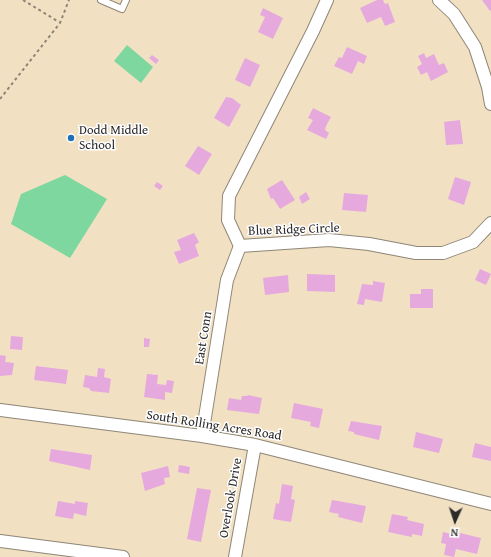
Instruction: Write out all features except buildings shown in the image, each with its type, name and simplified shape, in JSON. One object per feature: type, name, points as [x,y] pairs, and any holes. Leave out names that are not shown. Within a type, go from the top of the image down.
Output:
[{"type":"street","name":"Blue Ridge Circle","points":[[327,0],[303,52],[229,196],[228,220],[240,246],[329,240],[369,244],[416,253],[443,253],[473,242],[491,223]]},
{"type":"street","points":[[439,0],[454,14],[475,47],[488,87],[491,104]]},
{"type":"street","name":"East Conn","points":[[202,436],[227,280],[240,246]]},
{"type":"street","name":"South Rolling Acres Road","points":[[0,410],[255,444],[491,504]]},
{"type":"street","name":"Overlook Drive","points":[[235,557],[255,444]]},
{"type":"street","points":[[0,541],[43,552],[123,557]]},
{"type":"lane","points":[[101,0],[122,9],[126,0]]},
{"type":"path","points":[[23,0],[60,23]]},
{"type":"path","points":[[0,99],[60,23],[69,0]]},
{"type":"green space","points":[[127,45],[153,67],[141,83],[114,61]]},
{"type":"green space","points":[[65,175],[107,199],[70,258],[11,224],[21,194]]},
{"type":"place","name":"Dodd Middle School","points":[[71,138]]}]
